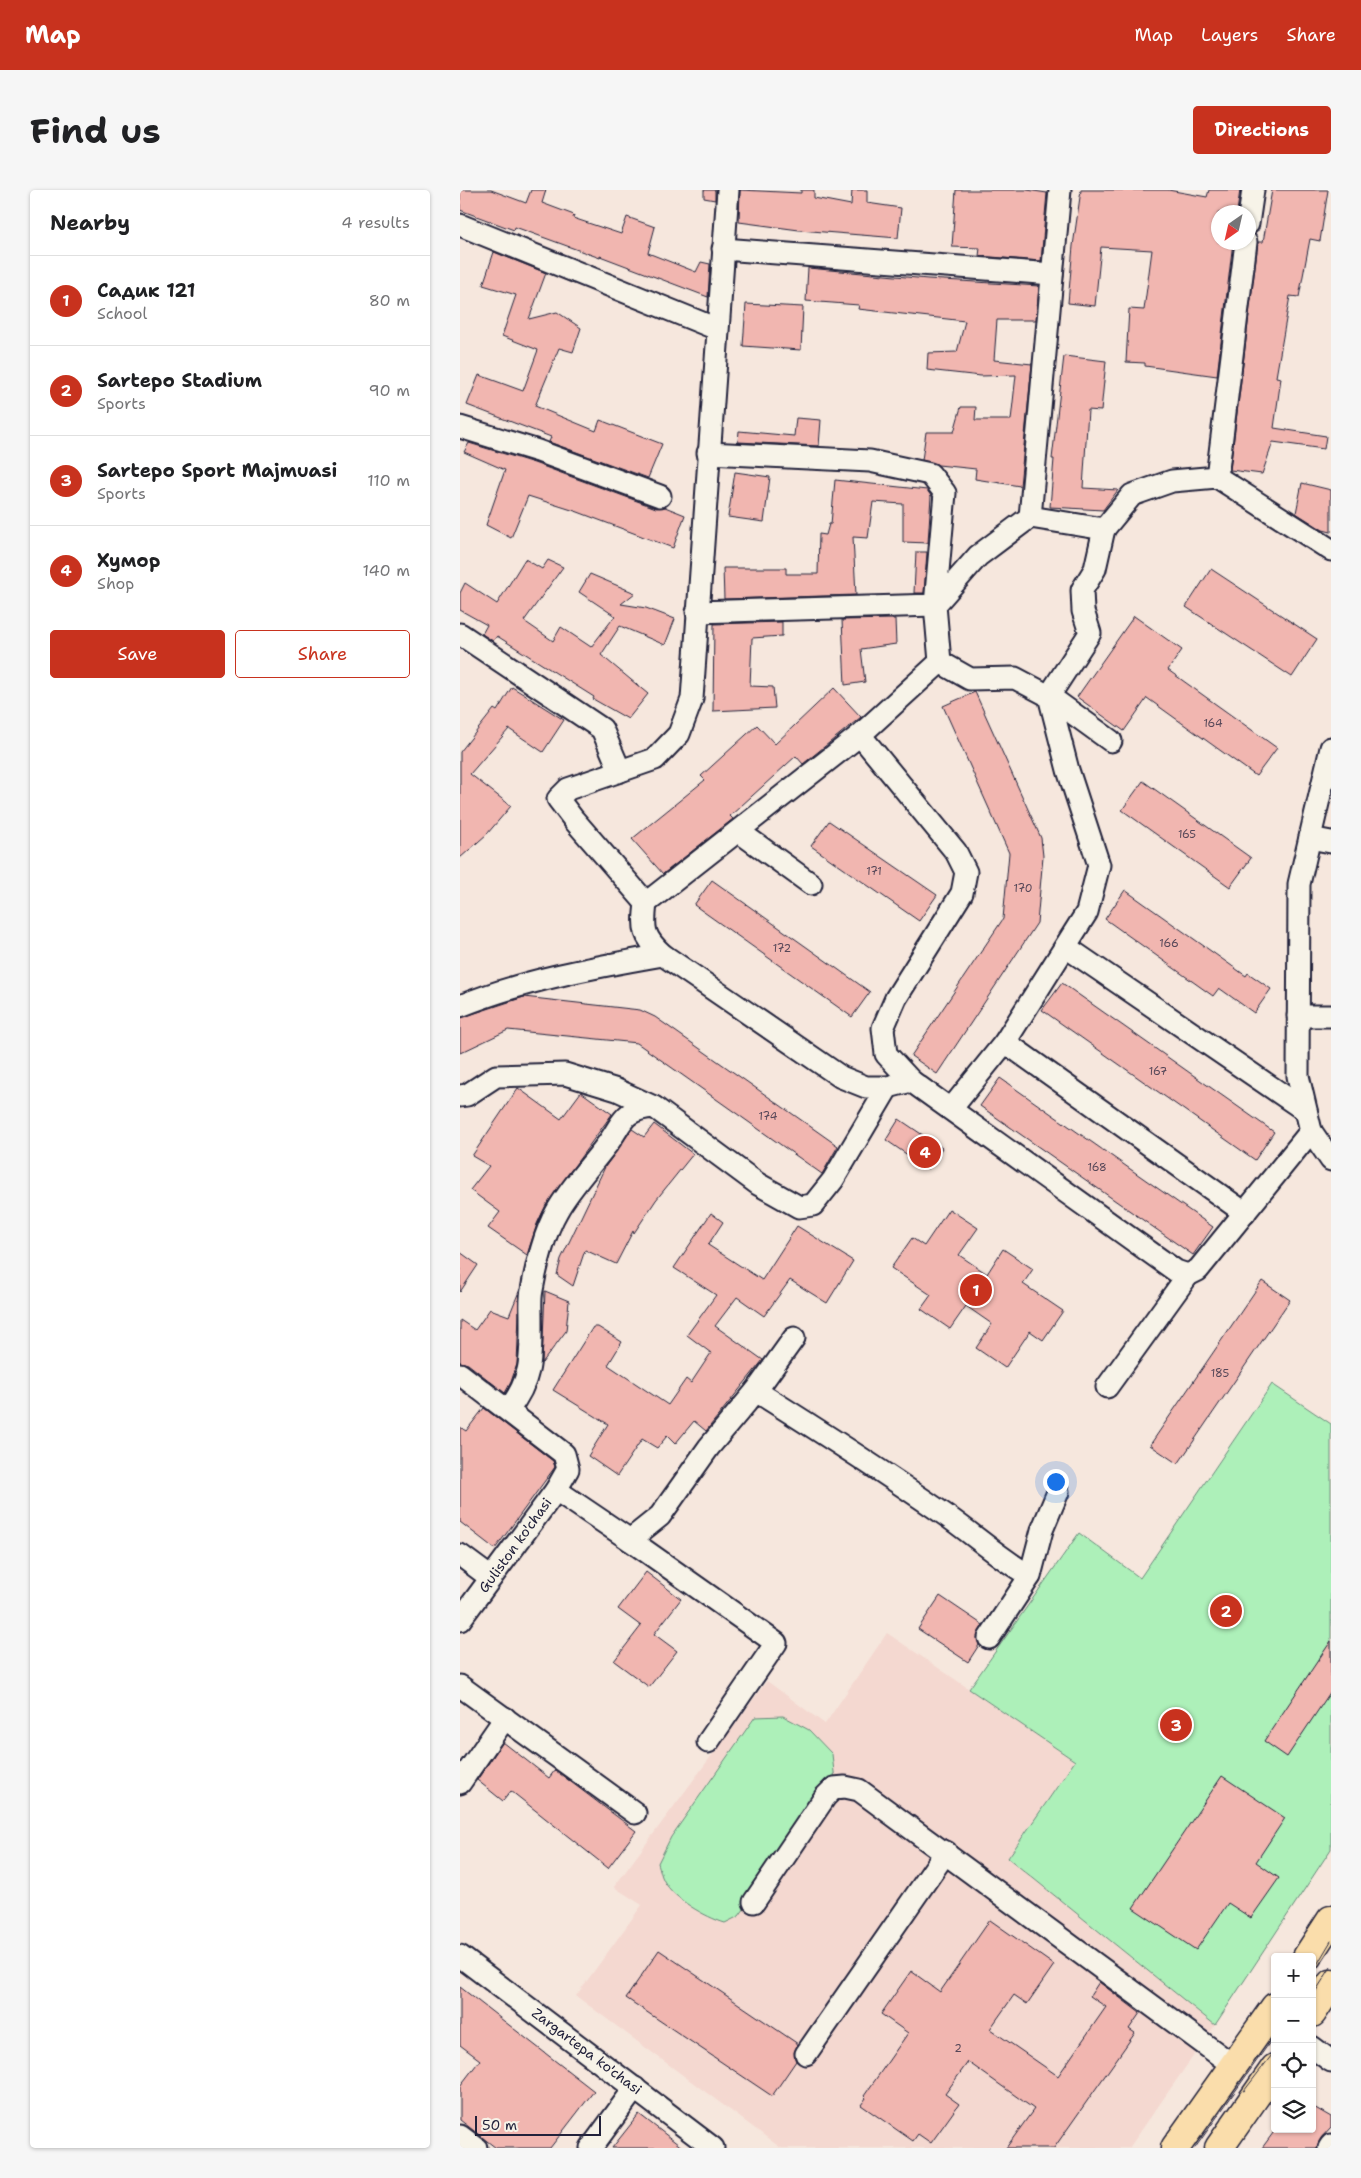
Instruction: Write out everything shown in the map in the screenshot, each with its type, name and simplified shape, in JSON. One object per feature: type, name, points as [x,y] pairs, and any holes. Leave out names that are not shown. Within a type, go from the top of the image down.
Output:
[{"type":"main road","points":[[1310,1953],[1331,1920]]},
{"type":"main road","points":[[1316,2007],[1331,1984]]},
{"type":"main road","points":[[1175,2148],[1271,2017]]},
{"type":"main road","points":[[1220,2148],[1271,2074]]},
{"type":"street","points":[[646,903],[558,799],[568,788],[655,759],[679,734],[692,698],[728,190]]},
{"type":"street","points":[[1030,517],[1060,190]]},
{"type":"street","points":[[1251,205],[1253,190]]},
{"type":"street","points":[[460,225],[718,328]]},
{"type":"street","points":[[724,249],[1052,274]]},
{"type":"street","points":[[1217,477],[1245,250]]},
{"type":"street","points":[[460,427],[538,451],[660,496]]},
{"type":"street","points":[[708,453],[870,461],[930,474],[945,493],[935,605],[940,662]]},
{"type":"street","points":[[951,1110],[1005,1042],[1088,912],[1099,865],[1068,770],[1049,696],[1090,633],[1083,611],[1082,590],[1095,569],[1104,529],[1132,495],[1172,481],[1217,477],[1331,550]]},
{"type":"street","points":[[698,612],[935,605],[978,556],[1030,517],[1104,529]]},
{"type":"street","points":[[460,634],[602,729],[620,771]]},
{"type":"street","points":[[940,662],[970,678],[1015,678],[1049,696],[1111,741]]},
{"type":"street","points":[[911,1081],[888,1087],[866,1088],[841,1077],[663,955],[648,942],[644,922],[646,903],[860,736],[940,662]]},
{"type":"street","points":[[860,736],[956,852],[966,872],[962,893],[896,998],[883,1028],[886,1054],[911,1081],[1176,1271],[1188,1275]]},
{"type":"street","points":[[1331,748],[1299,884],[1298,1016],[1298,1076],[1309,1121],[1331,1160]]},
{"type":"street","points":[[738,831],[811,884]]},
{"type":"street","points":[[1310,838],[1331,842]]},
{"type":"street","points":[[1066,947],[1309,1121]]},
{"type":"street","points":[[460,1006],[484,996],[544,979],[663,955]]},
{"type":"street","points":[[1298,1016],[1331,1016]]},
{"type":"street","points":[[1005,1042],[1245,1212]]},
{"type":"street","points":[[460,1096],[466,1096],[496,1076],[565,1074],[617,1090],[654,1107],[758,1184],[799,1207],[813,1205],[833,1180],[888,1087]]},
{"type":"street","points":[[460,1374],[508,1410],[520,1395],[528,1376],[532,1292],[542,1249],[556,1212],[612,1139],[624,1117],[637,1108],[654,1107]]},
{"type":"street","points":[[1107,1387],[1188,1275],[1198,1270],[1245,1212],[1309,1121]]},
{"type":"street","points":[[630,1540],[660,1516],[709,1447],[756,1391],[794,1338]]},
{"type":"street","points":[[756,1391],[838,1442],[946,1515],[1011,1565],[1030,1576]]},
{"type":"street","name":"Guliston ko'chasi","points":[[460,1620],[556,1490],[568,1469],[564,1454],[508,1410]]},
{"type":"street","points":[[556,1490],[776,1643],[708,1742]]},
{"type":"street","points":[[989,1638],[1030,1576],[1042,1530],[1058,1492]]},
{"type":"street","points":[[460,1554],[491,1578]]},
{"type":"street","points":[[460,1686],[636,1813]]},
{"type":"street","points":[[460,1783],[505,1718]]},
{"type":"street","points":[[754,1902],[825,1797],[834,1788],[845,1787],[859,1790],[946,1852],[1234,2066]]},
{"type":"street","points":[[806,2054],[946,1852]]},
{"type":"street","name":"Zargartepa ko'chasi","points":[[460,1956],[713,2148]]},
{"type":"street","points":[[1316,2049],[1331,2061]]},
{"type":"street","points":[[591,2148],[635,2088]]},
{"type":"street","points":[[460,2136],[476,2148]]},
{"type":"shaded area","points":[[887,1633],[1075,1761],[1008,1858],[1215,2025],[1129,2148],[781,2148],[576,1996],[642,1905],[614,1887],[767,1681],[825,1724]]},
{"type":"green space","points":[[1272,1384],[1331,1424],[1331,1849],[1215,2025],[1008,1858],[1075,1761],[969,1689],[1079,1533],[1140,1578]]},
{"type":"green space","points":[[783,1716],[809,1730],[832,1754],[835,1781],[821,1804],[739,1916],[725,1923],[700,1912],[682,1901],[664,1881],[658,1863],[671,1837],[755,1717]]},
{"type":"building","points":[[460,190],[491,190],[526,203],[531,190],[546,190],[542,203],[574,215],[573,218],[621,234],[627,217],[655,227],[648,253],[696,272],[701,262],[710,264],[708,297],[600,256],[600,258],[515,227],[514,230],[460,210]]},
{"type":"building","points":[[704,190],[715,190],[715,200],[704,198]]},
{"type":"building","points":[[740,190],[801,193],[801,190],[814,190],[814,198],[851,205],[852,190],[867,190],[867,203],[901,208],[898,238],[799,230],[739,222]]},
{"type":"building","points":[[956,190],[1027,190],[1047,193],[1041,261],[979,256],[980,248],[952,247]]},
{"type":"building","points":[[1081,190],[1168,190],[1207,197],[1209,190],[1240,190],[1238,205],[1211,205],[1211,250],[1232,250],[1217,376],[1145,366],[1145,363],[1126,362],[1129,309],[1144,310],[1152,250],[1101,247],[1095,306],[1068,303],[1073,246]]},
{"type":"building","points":[[1272,190],[1328,190],[1320,241],[1310,239],[1299,297],[1290,296],[1276,377],[1281,378],[1274,428],[1326,436],[1324,449],[1273,442],[1262,474],[1230,470],[1258,242],[1263,242]]},
{"type":"building","points":[[494,252],[546,273],[529,319],[557,312],[581,328],[573,352],[559,348],[535,406],[596,431],[600,420],[662,444],[648,478],[549,442],[551,437],[467,405],[479,375],[523,391],[538,350],[502,336],[516,295],[483,285]]},
{"type":"building","points":[[808,268],[928,279],[1039,286],[1036,320],[997,320],[994,360],[1032,364],[1020,486],[975,479],[976,469],[938,465],[922,460],[926,432],[954,432],[961,407],[976,407],[975,420],[1011,420],[1016,375],[981,376],[927,370],[928,353],[957,352],[965,321],[858,309],[859,305],[806,301]]},
{"type":"building","points":[[746,304],[803,307],[801,350],[743,346]]},
{"type":"building","points":[[1064,356],[1106,361],[1101,411],[1088,410],[1083,488],[1118,490],[1103,510],[1050,507],[1054,459],[1052,459]]},
{"type":"building","points":[[796,418],[821,420],[819,446],[738,442],[739,431],[794,436]]},
{"type":"building","points":[[469,443],[534,463],[656,508],[665,507],[685,515],[673,548],[578,512],[528,496],[511,538],[486,525],[505,470],[464,452]]},
{"type":"building","points":[[735,472],[770,477],[764,522],[728,517]]},
{"type":"building","points":[[835,480],[927,490],[931,496],[928,543],[903,542],[903,504],[873,502],[868,538],[853,537],[856,595],[724,599],[723,568],[786,568],[786,574],[818,574],[819,534],[826,535],[829,524],[831,524]]},
{"type":"building","points":[[1302,483],[1331,490],[1331,532],[1323,530],[1296,513]]},
{"type":"building","points":[[916,552],[927,552],[924,593],[914,593]]},
{"type":"building","points":[[525,559],[542,569],[548,560],[563,567],[524,621],[553,641],[561,627],[591,647],[615,616],[579,592],[590,574],[635,593],[621,604],[646,608],[675,619],[665,645],[620,626],[601,655],[648,694],[628,719],[593,699],[594,697],[497,636],[493,641],[482,634],[487,625],[460,610],[460,593],[465,583],[497,604]]},
{"type":"building","points":[[1211,569],[1317,639],[1292,677],[1186,607]]},
{"type":"building","points":[[1134,616],[1182,650],[1168,670],[1277,748],[1256,776],[1147,698],[1124,731],[1077,697]]},
{"type":"building","points":[[895,619],[896,644],[861,649],[865,682],[845,685],[842,620]]},
{"type":"building","points":[[782,622],[782,636],[752,638],[750,686],[773,687],[775,708],[713,711],[714,624]]},
{"type":"building","points":[[512,687],[564,720],[543,752],[509,729],[470,774],[511,806],[487,834],[460,858],[460,752],[494,709],[497,711]]},
{"type":"building","points":[[834,688],[861,717],[803,764],[796,756],[730,816],[733,819],[663,874],[632,839],[705,780],[701,776],[757,725],[775,744]]},
{"type":"building","points":[[975,692],[1041,838],[1043,856],[1037,923],[937,1074],[911,1056],[1003,919],[1009,853],[943,706]]},
{"type":"building","points":[[1143,781],[1251,858],[1230,887],[1122,810]]},
{"type":"building","points":[[829,821],[937,895],[919,921],[811,846]]},
{"type":"building","points":[[712,880],[870,992],[852,1017],[694,905]]},
{"type":"building","points":[[1125,890],[1246,976],[1248,973],[1271,989],[1254,1013],[1219,988],[1213,996],[1105,919]]},
{"type":"building","points":[[1062,983],[1274,1132],[1255,1160],[1042,1010]]},
{"type":"building","points":[[524,997],[640,1010],[655,1017],[838,1146],[822,1174],[637,1043],[508,1030],[460,1053],[460,1018]]},
{"type":"building","points":[[1000,1078],[1213,1227],[1193,1255],[980,1106]]},
{"type":"building","points":[[518,1088],[561,1119],[581,1092],[612,1114],[546,1205],[537,1224],[527,1255],[488,1228],[500,1212],[470,1190],[489,1166],[472,1156]]},
{"type":"building","points":[[899,1119],[942,1148],[928,1169],[886,1140]]},
{"type":"building","points":[[654,1124],[693,1154],[656,1200],[634,1233],[633,1231],[616,1264],[585,1250],[573,1286],[557,1275],[561,1259],[605,1167],[632,1129],[644,1137]]},
{"type":"building","points":[[949,1209],[978,1228],[959,1255],[987,1274],[1003,1249],[1033,1269],[1023,1284],[1063,1311],[1043,1340],[1030,1331],[1005,1368],[976,1348],[992,1324],[966,1306],[950,1329],[921,1309],[931,1295],[891,1268],[912,1238],[924,1246]]},
{"type":"building","points":[[711,1213],[723,1222],[708,1245],[762,1280],[797,1226],[853,1261],[827,1303],[790,1280],[764,1316],[737,1297],[715,1326],[763,1360],[706,1431],[694,1421],[675,1444],[667,1436],[657,1448],[642,1439],[617,1476],[588,1456],[608,1424],[553,1390],[593,1327],[598,1327],[622,1342],[608,1365],[668,1405],[686,1379],[691,1383],[711,1353],[687,1335],[716,1295],[674,1268]]},
{"type":"building","points":[[460,1252],[478,1265],[460,1292]]},
{"type":"building","points":[[1262,1281],[1290,1300],[1178,1464],[1150,1445]]},
{"type":"building","points":[[520,1289],[517,1364],[505,1393],[468,1364],[460,1362],[460,1320],[475,1330],[490,1309],[509,1316]]},
{"type":"building","points":[[545,1291],[569,1301],[566,1331],[542,1363]]},
{"type":"building","points":[[484,1408],[553,1461],[555,1467],[495,1549],[460,1522],[460,1427],[466,1431]]},
{"type":"building","points":[[646,1572],[681,1599],[654,1634],[677,1651],[649,1687],[614,1661],[641,1626],[618,1609]]},
{"type":"building","points":[[940,1596],[983,1625],[977,1637],[979,1645],[968,1662],[918,1629]]},
{"type":"building","points":[[1331,1641],[1331,1691],[1287,1757],[1264,1741]]},
{"type":"building","points":[[503,1742],[549,1778],[555,1770],[636,1831],[608,1868],[511,1791],[503,1801],[477,1780]]},
{"type":"building","points":[[1222,1776],[1285,1818],[1256,1862],[1279,1878],[1251,1918],[1228,1903],[1196,1950],[1133,1908]]},
{"type":"building","points":[[990,1920],[1054,1965],[1027,2004],[1014,1995],[990,2029],[1058,2076],[1106,2007],[1090,1996],[1099,1982],[1140,2013],[1129,2029],[1135,2033],[1054,2148],[1006,2148],[1034,2109],[968,2062],[945,2094],[959,2104],[931,2143],[918,2134],[913,2141],[861,2105],[866,2098],[864,2096],[908,2033],[881,2014],[911,1971],[940,1992]]},
{"type":"building","points":[[659,1950],[798,2044],[794,2052],[796,2061],[772,2096],[626,1998]]},
{"type":"building","points":[[460,1987],[594,2091],[550,2148],[496,2148],[460,2120],[460,2086],[480,2060],[460,2045]]},
{"type":"building","points":[[1316,2108],[1331,2117],[1331,2127],[1321,2138],[1317,2148],[1262,2148],[1273,2133],[1316,2133]]},
{"type":"building","points":[[639,2114],[683,2148],[612,2148]]},
{"type":"tram line","points":[[1316,1966],[1331,1941]]},
{"type":"tram line","points":[[1316,1991],[1331,1967]]},
{"type":"tram line","points":[[1195,2148],[1271,2041]]},
{"type":"tram line","points":[[1244,2091],[1271,2056]]},
{"type":"place","name":"Хумор","points":[[925,1152]]},
{"type":"place","name":"Садик 121","points":[[976,1290]]},
{"type":"place","name":"Sartepo Stadium","points":[[1226,1611]]},
{"type":"place","name":"Sartepo Sport Majmuasi","points":[[1176,1725]]}]
